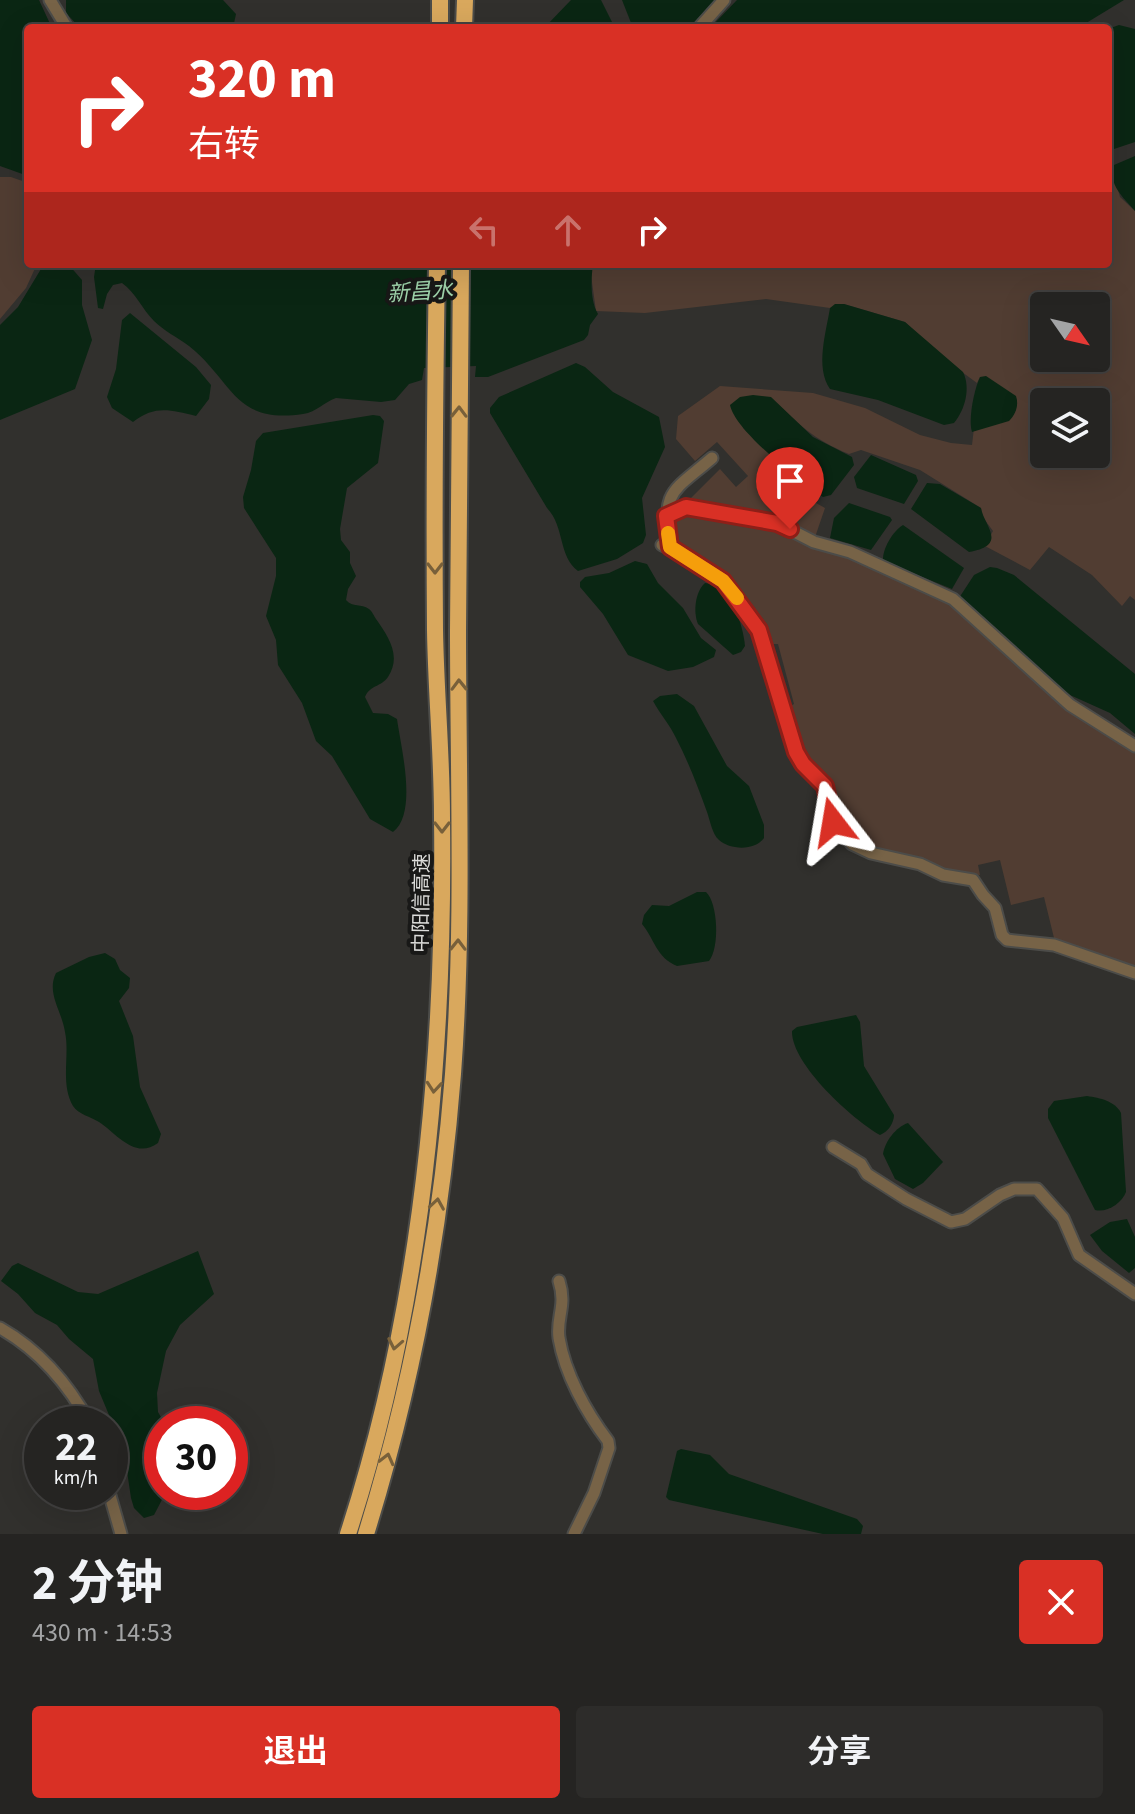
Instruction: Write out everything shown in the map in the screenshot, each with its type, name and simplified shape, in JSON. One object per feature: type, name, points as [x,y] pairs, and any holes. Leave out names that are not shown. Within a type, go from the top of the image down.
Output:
[{"type":"highway","points":[[440,0],[440,24]]},
{"type":"highway","points":[[464,24],[465,0]]},
{"type":"highway","name":"中阳信高速","points":[[348,1534],[369,1461],[393,1356],[422,1188],[434,1087],[440,969],[442,816],[435,635],[437,268]]},
{"type":"highway","name":"中阳信高速","points":[[366,1534],[392,1440],[418,1317],[442,1175],[453,1072],[459,862],[461,268]]},
{"type":"street","points":[[50,0],[65,24]]},
{"type":"street","points":[[703,24],[724,0]]},
{"type":"street","points":[[712,458],[674,490],[666,507],[666,546],[723,581],[759,630],[796,752],[803,764],[825,786],[833,822],[845,839],[871,853],[920,864],[953,878],[973,880],[995,908],[1002,935],[1007,940],[1054,945],[1135,973]]},
{"type":"street","points":[[666,516],[686,507],[777,523],[814,542],[850,552],[953,599],[1070,705],[1135,746]]},
{"type":"street","points":[[833,1147],[906,1199],[951,1222],[965,1219],[1014,1189],[1035,1188],[1063,1218],[1079,1255],[1135,1294]]},
{"type":"street","points":[[559,1281],[563,1300],[559,1337],[577,1390],[608,1441],[609,1448],[594,1493],[574,1534]]},
{"type":"street","points":[[0,1328],[43,1360],[79,1406]]},
{"type":"street","points":[[114,1510],[121,1534]]},
{"type":"shaded area","points":[[1112,167],[1120,197],[1135,211],[1135,600],[1130,596],[1122,606],[1092,575],[1049,547],[1030,570],[985,546],[993,531],[982,516],[981,508],[920,470],[861,450],[849,454],[825,443],[770,397],[743,428],[811,489],[807,498],[825,508],[812,546],[870,564],[951,602],[1071,702],[1135,739],[1135,969],[1055,942],[1044,897],[1011,905],[1000,860],[978,865],[980,875],[945,873],[857,844],[844,832],[798,748],[785,709],[794,704],[778,644],[769,644],[728,580],[673,540],[670,519],[720,469],[736,487],[748,476],[717,442],[695,461],[676,439],[678,416],[720,386],[813,393],[865,408],[920,435],[972,445],[980,377],[977,383],[947,361],[905,322],[844,304],[830,308],[766,299],[645,313],[596,311],[592,268],[1112,268]]},
{"type":"shaded area","points":[[0,177],[11,177],[24,182],[24,268],[35,268],[26,288],[0,319]]},
{"type":"water","points":[[0,0],[39,0],[50,24],[24,24],[24,175],[0,166]]},
{"type":"water","points":[[66,0],[223,0],[236,14],[234,24],[76,24],[66,13]]},
{"type":"water","points":[[571,0],[601,0],[613,24],[548,24]]},
{"type":"water","points":[[622,0],[715,0],[693,24],[631,24]]},
{"type":"water","points":[[737,0],[1124,0],[1085,24],[714,24]]},
{"type":"water","points":[[1119,25],[1135,29],[1135,142],[1112,150],[1112,28]]},
{"type":"water","points":[[1135,156],[1135,211],[1118,190],[1112,172],[1114,165]]},
{"type":"water","points":[[42,268],[72,268],[82,280],[82,305],[92,340],[75,389],[0,420],[0,325],[18,307]]},
{"type":"water","name":"新昌水","points":[[95,268],[593,268],[592,296],[598,314],[584,340],[488,377],[475,377],[476,366],[424,368],[422,380],[409,384],[395,400],[381,402],[336,398],[308,413],[280,415],[262,413],[237,397],[189,346],[154,321],[122,283],[113,285],[103,309],[98,308]]},
{"type":"water","points":[[835,304],[905,322],[963,372],[967,385],[966,399],[954,423],[944,425],[878,400],[830,389],[822,360],[830,308]]},
{"type":"water","points":[[130,313],[196,367],[211,385],[209,399],[196,416],[156,411],[133,422],[112,408],[107,397],[116,369],[122,320]]},
{"type":"water","points":[[576,363],[585,367],[613,392],[659,417],[665,447],[642,498],[646,535],[643,543],[617,559],[578,571],[567,558],[553,516],[490,413],[490,408],[499,397]]},
{"type":"water","points":[[986,376],[1016,396],[1016,409],[1009,421],[972,432],[974,397],[980,377]]},
{"type":"water","points":[[740,397],[771,397],[813,437],[852,457],[854,465],[831,495],[823,497],[799,480],[743,428],[730,405]]},
{"type":"water","points":[[380,416],[384,421],[378,463],[347,488],[340,529],[341,540],[350,552],[350,563],[356,576],[346,600],[371,611],[389,639],[394,654],[388,677],[365,697],[373,713],[388,714],[397,719],[406,796],[401,823],[393,832],[370,819],[332,756],[316,741],[302,703],[278,665],[276,640],[266,616],[276,576],[276,558],[244,508],[243,497],[256,441],[263,433]]},
{"type":"water","points":[[871,455],[916,475],[918,481],[904,504],[857,488],[854,477]]},
{"type":"water","points":[[927,483],[940,484],[981,508],[991,534],[988,545],[969,552],[911,509]]},
{"type":"water","points":[[849,503],[892,520],[871,550],[830,538],[834,518]]},
{"type":"water","points":[[903,525],[964,568],[952,589],[883,561],[889,541]]},
{"type":"water","points":[[635,561],[647,564],[658,583],[683,608],[701,638],[716,650],[714,657],[693,667],[668,671],[628,655],[603,614],[580,587],[580,582],[585,577],[609,573]]},
{"type":"water","points":[[990,567],[1014,575],[1135,674],[1135,734],[1110,713],[1070,695],[993,626],[962,603],[959,598],[974,575]]},
{"type":"water","points":[[705,583],[722,590],[734,607],[744,637],[745,646],[741,652],[733,655],[698,624],[696,602]]},
{"type":"water","points":[[677,694],[694,706],[727,766],[749,786],[764,825],[764,838],[755,845],[742,848],[729,846],[715,834],[685,756],[653,701],[660,696]]},
{"type":"water","points":[[697,892],[706,892],[713,906],[716,926],[713,955],[709,961],[677,966],[656,948],[642,924],[644,915],[652,905],[669,906]]},
{"type":"water","points":[[105,953],[115,959],[120,970],[130,978],[129,988],[119,1001],[133,1036],[140,1087],[161,1134],[158,1143],[142,1149],[127,1143],[78,1111],[67,1088],[66,1041],[53,980],[56,973]]},
{"type":"water","points":[[856,1015],[860,1022],[864,1066],[894,1115],[890,1127],[880,1135],[826,1090],[794,1044],[792,1031],[797,1027]]},
{"type":"water","points":[[1087,1096],[1111,1103],[1121,1113],[1126,1192],[1118,1203],[1104,1210],[1095,1210],[1048,1118],[1048,1109],[1054,1101]]},
{"type":"water","points":[[908,1123],[943,1162],[913,1189],[895,1179],[883,1154],[892,1135]]},
{"type":"water","points":[[1127,1219],[1135,1237],[1135,1268],[1129,1273],[1102,1251],[1090,1235],[1110,1222]]},
{"type":"water","points":[[198,1251],[214,1294],[180,1325],[166,1351],[157,1393],[158,1406],[144,1406],[144,1510],[157,1510],[154,1515],[144,1518],[134,1508],[128,1478],[128,1406],[105,1406],[93,1359],[57,1325],[35,1313],[1,1281],[18,1263],[78,1292],[98,1294]]},
{"type":"water","points":[[681,1449],[710,1455],[729,1474],[857,1519],[863,1526],[861,1534],[823,1534],[669,1500],[666,1497],[677,1451]]},
{"type":"slow traffic","points":[[668,533],[670,547],[723,581],[737,598]]},
{"type":"route","points":[[790,529],[777,523],[686,507],[666,516],[670,547],[723,581],[759,630],[796,752],[803,764],[825,786],[833,822]]}]
